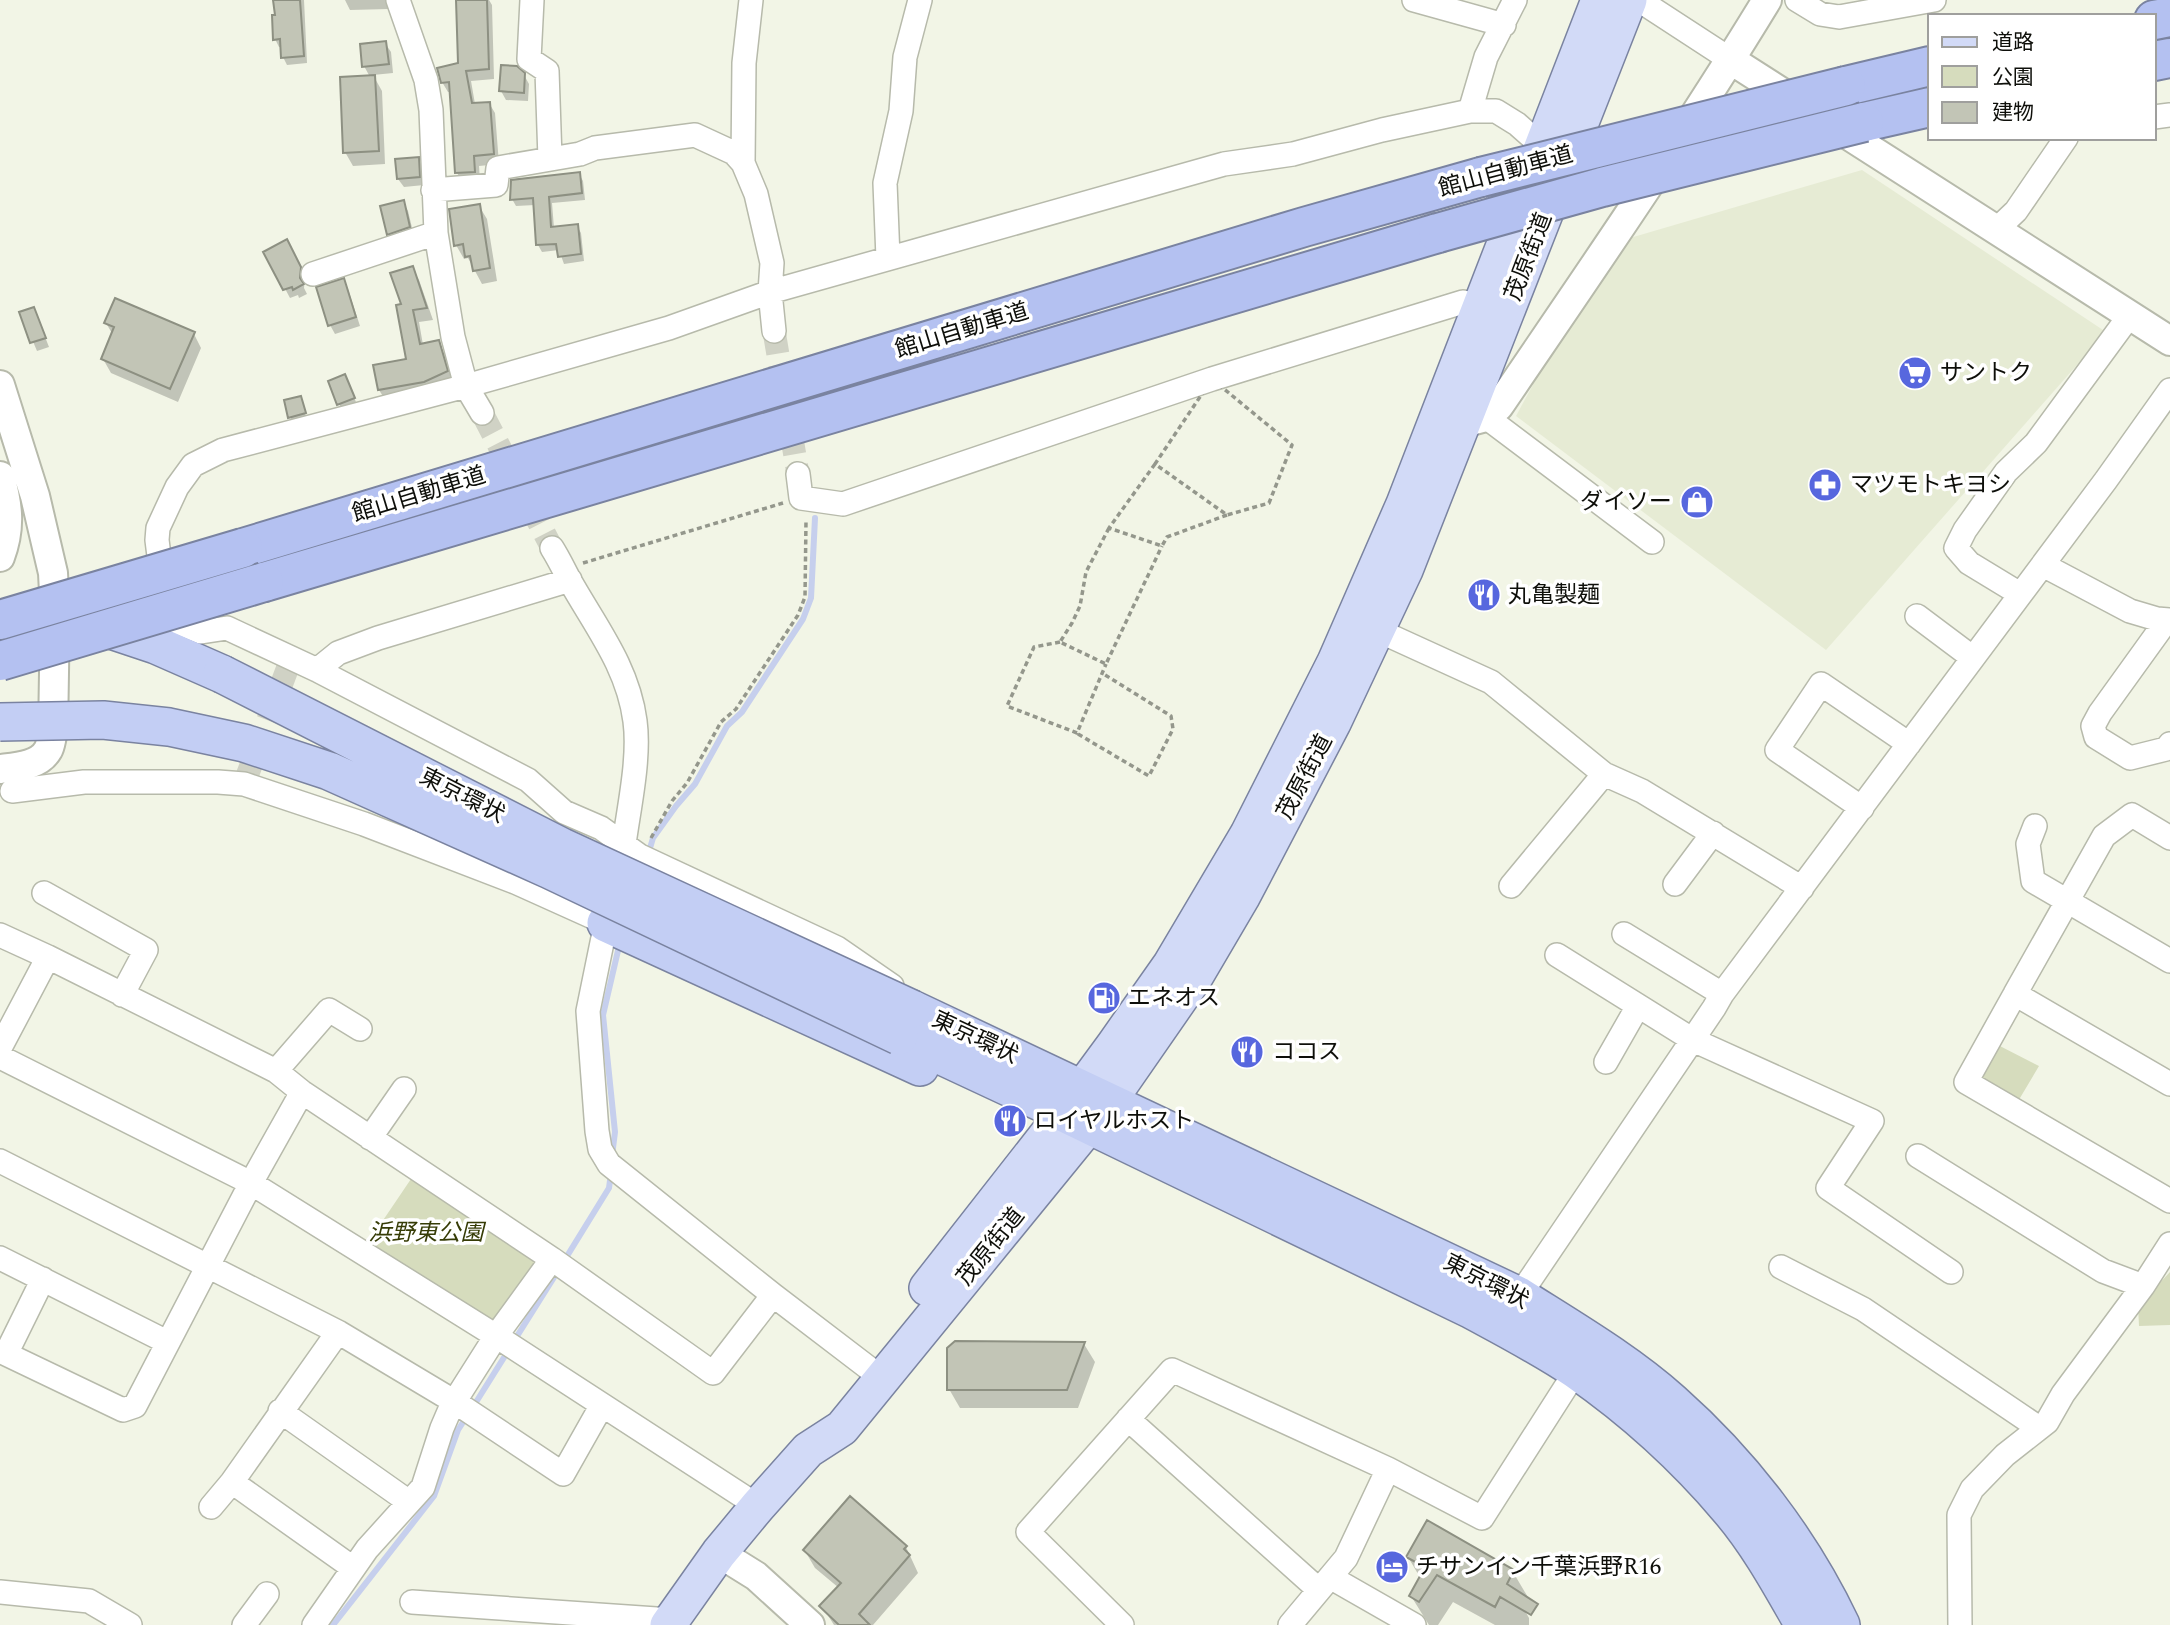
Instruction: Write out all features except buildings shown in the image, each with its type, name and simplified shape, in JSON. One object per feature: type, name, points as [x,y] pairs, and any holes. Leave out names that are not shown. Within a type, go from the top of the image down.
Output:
[{"type":"highway","name":"館山自動車道","points":[[0,620],[1278,235],[1481,177],[1928,66]]},
{"type":"highway","name":"館山自動車道","points":[[0,661],[1438,233],[1602,187],[1928,107]]},
{"type":"highway","name":"東京環状","points":[[0,604],[55,612],[156,645],[222,674],[1078,1107],[1530,1342],[1576,1370],[1645,1424],[1686,1462],[1730,1510],[1766,1559],[1804,1625]]},
{"type":"highway","name":"東京環状","points":[[0,722],[103,720],[169,727],[244,743],[329,771],[548,869],[906,1022]]},
{"type":"highway","points":[[607,923],[981,1095],[1078,1107]]},
{"type":"highway","name":"東京環状","points":[[1078,1107],[1519,1296],[1633,1371],[1672,1402],[1759,1493],[1795,1544],[1842,1625]]},
{"type":"main road","name":"茂原街道","points":[[1078,1107],[1171,964],[1248,834],[1335,662],[1404,504],[1460,424],[1482,306],[1599,0]]},
{"type":"main road","name":"茂原街道","points":[[670,1623],[719,1553],[808,1450],[822,1418],[874,1372],[1078,1107],[1195,976],[1241,897],[1333,723],[1415,548],[1460,424],[1629,0]]},
{"type":"street","points":[[398,0],[431,110],[436,233],[453,337],[466,386],[482,413]]},
{"type":"street","points":[[532,0],[528,59],[547,71],[550,159]]},
{"type":"street","points":[[743,163],[744,63],[751,0]]},
{"type":"street","points":[[888,258],[885,183],[901,111],[905,57],[920,0]]},
{"type":"street","points":[[1470,111],[1486,57],[1515,0]]},
{"type":"street","points":[[1639,0],[2170,341]]},
{"type":"street","points":[[1460,424],[1499,406],[1625,221],[1768,0]]},
{"type":"street","points":[[1797,0],[1820,14],[1839,18],[1934,0]]},
{"type":"street","points":[[1423,1],[1504,24]]},
{"type":"street","points":[[906,1022],[890,983],[837,948],[632,850],[601,828],[564,812],[528,780],[317,670],[228,628],[201,632],[172,620],[157,540],[158,528],[177,487],[193,465],[223,450],[466,386],[669,328],[770,292],[1224,164],[1293,154],[1382,130],[1470,111],[1496,111],[1517,124],[1543,147]]},
{"type":"street","points":[[433,190],[496,185],[498,168],[580,154],[595,148],[695,135],[734,153],[743,163],[756,194],[772,263],[770,292],[774,331]]},
{"type":"street","points":[[1996,230],[2015,211],[2065,140]]},
{"type":"street","points":[[313,274],[436,233]]},
{"type":"street","points":[[798,474],[802,498],[843,504],[1212,379],[1463,302],[1482,306]]},
{"type":"street","points":[[2020,594],[1969,562],[1956,548],[1965,530],[2006,472],[2036,443],[2130,315]]},
{"type":"street","points":[[0,385],[35,496],[53,573],[55,612],[53,733],[48,750],[37,761],[6,780]]},
{"type":"street","points":[[1519,1296],[1722,994],[2043,565],[2170,390]]},
{"type":"street","points":[[1460,424],[1652,542]]},
{"type":"street","points":[[0,476],[9,522],[0,556]]},
{"type":"street","points":[[552,548],[612,649],[631,695],[636,724],[632,850]]},
{"type":"street","points":[[2043,565],[2130,611],[2169,620]]},
{"type":"street","points":[[317,670],[338,653],[567,575]]},
{"type":"street","points":[[1917,616],[1973,658]]},
{"type":"street","points":[[2169,620],[2093,726],[2096,737],[2130,758],[2166,749],[2170,744]]},
{"type":"street","points":[[1377,630],[1491,682],[1604,774],[1642,791],[1802,888]]},
{"type":"street","points":[[1862,808],[1777,750],[1821,684],[1909,744]]},
{"type":"street","points":[[1511,886],[1604,774]]},
{"type":"street","points":[[6,780],[218,782],[244,785],[364,824],[516,882],[607,923],[588,1011],[600,1149],[609,1164],[874,1372]]},
{"type":"street","points":[[2170,838],[2132,816],[2104,836],[1966,1082],[2170,1201]]},
{"type":"street","points":[[2035,826],[2028,844],[2034,881],[2170,961]]},
{"type":"street","points":[[1675,884],[1713,833]]},
{"type":"street","points":[[44,893],[146,950],[122,995]]},
{"type":"street","points":[[1624,934],[1722,994]]},
{"type":"street","points":[[0,935],[276,1071],[302,1092],[552,1259],[713,1373],[773,1295]]},
{"type":"street","points":[[1556,955],[1693,1040],[1872,1121],[1828,1188],[1951,1272]]},
{"type":"street","points":[[0,1048],[48,957]]},
{"type":"street","points":[[2015,995],[2170,1084]]},
{"type":"street","points":[[1606,1062],[1638,1006]]},
{"type":"street","points":[[276,1071],[329,1010],[360,1029]]},
{"type":"street","points":[[0,1058],[251,1183],[496,1336],[758,1506]]},
{"type":"street","points":[[370,1138],[404,1089]]},
{"type":"street","points":[[43,1279],[6,1354],[123,1410],[135,1406],[251,1183],[302,1092]]},
{"type":"street","points":[[1919,1156],[2103,1271],[2143,1286]]},
{"type":"street","points":[[0,1161],[338,1332],[455,1402],[563,1474],[602,1405]]},
{"type":"street","points":[[1959,1625],[1959,1515],[1972,1489],[2005,1455],[2047,1422],[2063,1394],[2166,1255]]},
{"type":"street","points":[[0,1258],[167,1342]]},
{"type":"street","points":[[314,1625],[367,1549],[423,1487],[442,1428],[455,1402],[496,1336],[552,1259]]},
{"type":"street","points":[[1781,1267],[1863,1309],[2039,1428]]},
{"type":"street","points":[[211,1507],[232,1482],[338,1332]]},
{"type":"street","points":[[1122,1625],[1028,1532],[1172,1370],[1388,1469],[1482,1518],[1576,1370]]},
{"type":"street","points":[[280,1411],[409,1502]]},
{"type":"street","points":[[1128,1419],[1324,1583],[1414,1625]]},
{"type":"street","points":[[1290,1625],[1346,1558],[1388,1469]]},
{"type":"street","points":[[232,1482],[353,1568]]},
{"type":"street","points":[[719,1553],[748,1589],[786,1625]]},
{"type":"street","points":[[719,1553],[757,1576],[810,1625]]},
{"type":"street","points":[[0,1592],[89,1601],[130,1625]]},
{"type":"street","points":[[244,1625],[267,1594]]},
{"type":"street","points":[[412,1602],[670,1623]]},
{"type":"path","points":[[1060,642],[1080,606],[1086,572],[1109,528],[1212,379],[1292,445],[1269,503],[1167,537],[1106,664],[1077,733]]},
{"type":"path","points":[[1154,464],[1227,515]]},
{"type":"path","points":[[567,575],[802,498],[806,520],[805,597],[798,615],[736,709],[721,722],[687,783],[632,850]]},
{"type":"path","points":[[1109,528],[1162,546]]},
{"type":"path","points":[[1102,673],[1171,716],[1173,729],[1149,776],[1077,733],[1007,706],[1034,647],[1060,642],[1106,664]]},
{"type":"shaded area","points":[[1862,170],[2106,332],[1826,650],[1516,416],[1542,368],[1630,238]]},
{"type":"green space","points":[[1994,1043],[2039,1066],[2017,1103],[1983,1085],[1979,1069]]},
{"type":"green space","name":"浜野東公園","points":[[413,1176],[540,1264],[507,1316],[488,1319],[367,1244]]},
{"type":"green space","points":[[2170,1272],[2170,1325],[2139,1326],[2138,1306]]},
{"type":"waterway","points":[[648,855],[653,838],[695,784],[727,726],[742,712],[803,619],[811,598],[815,518]]},
{"type":"waterway","points":[[612,1156],[615,1132],[603,1015],[620,942]]},
{"type":"waterway","points":[[564,1261],[609,1188],[611,1173]]},
{"type":"waterway","points":[[514,1341],[558,1271]]},
{"type":"waterway","points":[[473,1407],[508,1351]]},
{"type":"waterway","points":[[333,1625],[434,1496],[458,1430],[467,1416]]},
{"type":"tunnel","points":[[774,331],[798,474]]},
{"type":"tunnel","points":[[482,413],[552,548]]},
{"type":"tunnel","points":[[244,784],[291,659]]},
{"type":"place","name":"サントク","points":[[1915,373]]},
{"type":"place","name":"マツモトキヨシ","points":[[1825,485]]},
{"type":"place","name":"ダイソー","points":[[1697,502]]},
{"type":"place","name":"丸亀製麺","points":[[1484,595]]},
{"type":"place","name":"エネオス","points":[[1104,998]]},
{"type":"place","name":"ココス","points":[[1247,1052]]},
{"type":"place","name":"ロイヤルホスト","points":[[1010,1121]]},
{"type":"place","name":"チサンイン千葉浜野R16","points":[[1392,1567]]}]
